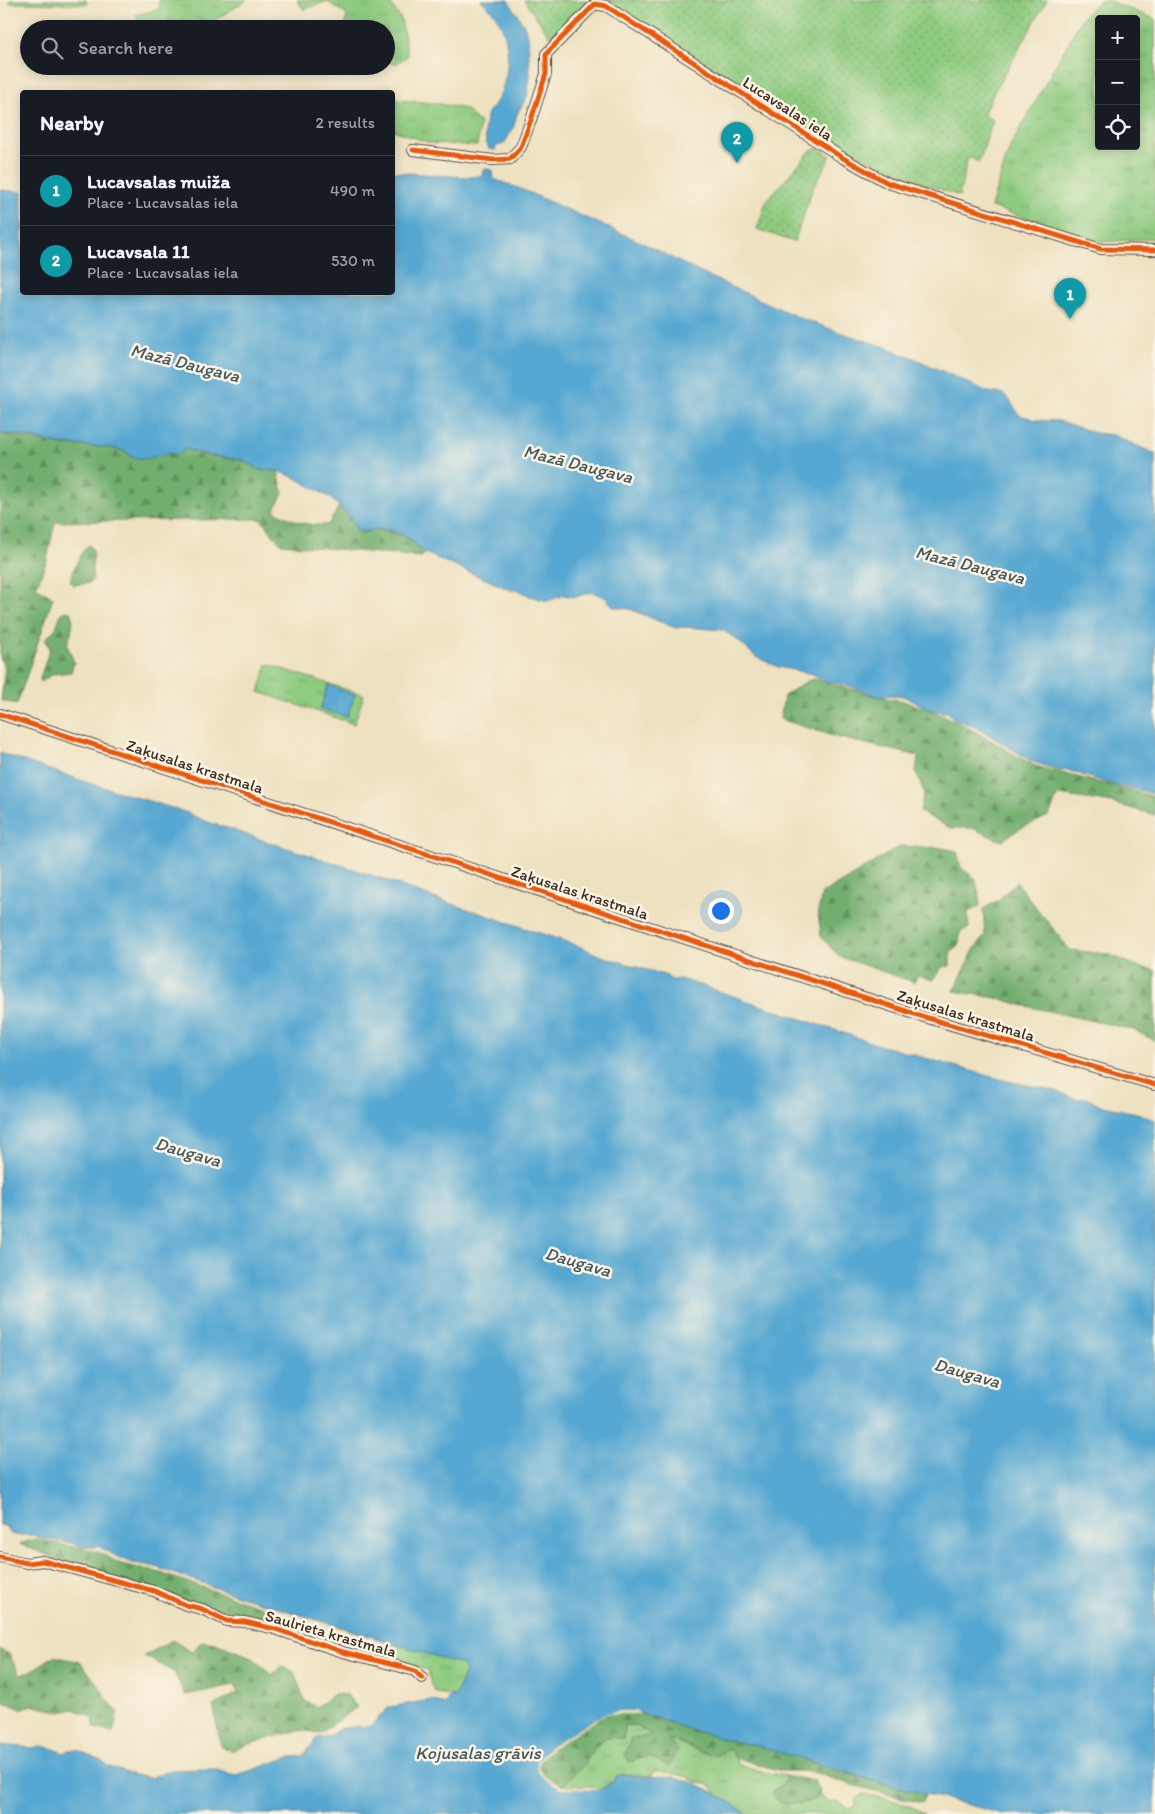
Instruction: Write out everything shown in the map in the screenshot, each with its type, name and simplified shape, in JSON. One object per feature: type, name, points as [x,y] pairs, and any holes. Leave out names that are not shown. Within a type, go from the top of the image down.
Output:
[{"type":"street","name":"Lucavsalas iela","points":[[413,150],[494,160],[510,159],[521,147],[531,120],[546,74],[546,54],[595,4],[606,6],[843,158],[888,183],[1101,249],[1155,250]]},
{"type":"street","name":"Zaķusalas krastmala","points":[[0,714],[902,1010],[1155,1086]]},
{"type":"street","name":"Saulrieta krastmala","points":[[0,1557],[27,1563],[44,1561],[154,1591],[186,1605],[202,1609],[227,1621],[245,1622],[275,1629],[343,1652],[415,1671],[422,1678]]},
{"type":"green space","points":[[9,0],[86,0],[87,4],[9,3]]},
{"type":"green space","points":[[159,0],[247,0],[215,20],[138,20],[136,15],[160,9]]},
{"type":"green space","points":[[297,0],[388,0],[401,19],[408,56],[395,64],[395,20],[346,20],[347,15],[327,1],[304,10]]},
{"type":"green space","points":[[524,0],[588,0],[551,38]]},
{"type":"green space","points":[[609,0],[1047,0],[994,92],[983,115],[993,120],[979,162],[968,157],[959,196],[906,177],[847,149],[676,47],[614,6]]},
{"type":"green space","points":[[1100,0],[1106,0],[1155,19],[1155,238],[1103,242],[991,207],[1010,147],[1082,18]]},
{"type":"green space","points":[[395,98],[466,109],[480,123],[477,146],[430,143],[395,131]]},
{"type":"green space","points":[[818,148],[831,156],[813,188],[794,242],[757,229],[766,202],[811,150]]},
{"type":"green space","points":[[0,434],[64,445],[114,448],[141,458],[178,453],[186,449],[206,455],[242,460],[261,470],[278,471],[283,493],[274,511],[300,522],[312,525],[328,525],[339,506],[350,517],[358,532],[388,530],[395,532],[408,539],[425,553],[422,557],[281,544],[261,519],[55,522],[47,560],[36,587],[53,598],[17,704],[1,701],[5,668],[0,658]]},
{"type":"green space","points":[[89,545],[94,554],[92,566],[93,579],[90,583],[73,585],[70,582],[75,568]]},
{"type":"green space","points":[[68,611],[72,613],[73,617],[72,629],[67,645],[74,662],[71,672],[53,674],[41,682],[40,678],[50,648],[45,639],[56,628],[63,612]]},
{"type":"green space","points":[[267,664],[364,695],[354,724],[259,692]]},
{"type":"green space","points":[[814,679],[880,697],[903,701],[943,715],[1035,766],[1155,797],[1155,815],[1108,802],[1058,795],[1049,816],[1019,829],[1001,841],[972,828],[950,828],[920,812],[924,792],[916,772],[918,756],[836,737],[780,719],[784,696],[807,681]]},
{"type":"green space","points":[[901,846],[942,848],[957,851],[961,868],[975,878],[979,894],[980,906],[968,912],[969,928],[960,932],[959,944],[950,953],[950,966],[942,967],[933,980],[918,975],[914,982],[840,957],[821,937],[818,912],[822,893]]},
{"type":"green space","points":[[1016,882],[1070,950],[1108,954],[1139,967],[1155,970],[1155,1041],[1134,1030],[1002,999],[954,991],[974,950],[985,935],[983,909],[998,900]]},
{"type":"green space","points":[[34,1539],[98,1552],[121,1564],[154,1571],[271,1610],[273,1620],[236,1618],[188,1601],[74,1566],[20,1544]]},
{"type":"green space","points":[[172,1640],[192,1652],[202,1641],[215,1643],[252,1657],[272,1675],[281,1666],[294,1672],[305,1701],[316,1707],[335,1694],[347,1695],[357,1707],[321,1733],[299,1730],[249,1744],[232,1751],[221,1746],[213,1706],[238,1693],[235,1685],[185,1695],[174,1672],[144,1656]]},
{"type":"green space","points":[[387,1641],[463,1665],[465,1672],[456,1696],[436,1693],[431,1685],[428,1670],[388,1660]]},
{"type":"green space","points":[[0,1649],[9,1654],[20,1675],[31,1671],[54,1656],[80,1662],[118,1712],[113,1733],[94,1728],[93,1717],[73,1709],[61,1712],[31,1705],[21,1709],[0,1700]]},
{"type":"green space","points":[[619,1713],[641,1714],[727,1740],[762,1747],[867,1779],[925,1794],[922,1803],[856,1786],[809,1771],[781,1771],[736,1758],[730,1749],[715,1756],[668,1740],[678,1749],[669,1766],[649,1756],[630,1762],[625,1755],[631,1739],[651,1735],[636,1725],[625,1725],[623,1738],[606,1737],[594,1748],[585,1764],[569,1778],[563,1787],[542,1775],[539,1768],[541,1762],[547,1754],[567,1737],[600,1718]]},
{"type":"green space","points":[[625,1725],[636,1725],[651,1735],[649,1756],[669,1766],[667,1739],[680,1742],[701,1753],[730,1749],[738,1764],[786,1776],[786,1782],[813,1801],[819,1796],[826,1798],[830,1802],[837,1801],[850,1809],[856,1806],[855,1799],[864,1794],[903,1804],[924,1814],[747,1814],[716,1794],[712,1787],[705,1783],[695,1782],[686,1776],[653,1771],[652,1776],[622,1774],[600,1790],[592,1786],[563,1787],[569,1778],[585,1764],[594,1748],[606,1737],[623,1738]]},
{"type":"green space","points":[[786,1776],[815,1781],[820,1790],[819,1796],[808,1802],[796,1804],[784,1802],[773,1797],[772,1791],[786,1782]]},
{"type":"water","points":[[481,0],[508,0],[528,35],[530,77],[527,97],[517,114],[513,129],[504,144],[496,146],[495,150],[489,149],[487,145],[485,125],[487,115],[499,97],[504,82],[507,70],[507,44],[498,20]]},
{"type":"water","name":"Mazā Daugava","points":[[485,169],[492,170],[493,178],[496,180],[521,189],[641,242],[697,271],[800,318],[907,355],[988,392],[1003,394],[1009,399],[1019,415],[1036,420],[1059,421],[1095,433],[1113,435],[1155,454],[1155,794],[1110,784],[1065,769],[1061,771],[1033,762],[979,729],[954,719],[949,713],[930,710],[903,696],[891,695],[880,697],[846,685],[825,681],[813,674],[778,667],[756,657],[723,630],[675,628],[630,609],[614,607],[605,597],[592,592],[575,597],[564,595],[548,601],[530,596],[517,589],[513,591],[425,553],[404,535],[383,529],[358,532],[350,517],[329,497],[296,478],[278,471],[261,470],[242,460],[206,455],[186,449],[178,454],[164,454],[147,459],[132,457],[125,451],[112,448],[57,444],[18,435],[0,434],[0,190],[20,192],[20,295],[395,295],[395,172],[466,177],[481,176]]},
{"type":"water","points":[[328,685],[355,695],[347,717],[320,709]]},
{"type":"water","points":[[0,753],[188,813],[208,822],[264,841],[378,877],[422,894],[576,945],[601,956],[667,976],[671,980],[680,979],[712,989],[879,1045],[1007,1081],[1057,1091],[1075,1099],[1088,1098],[1098,1105],[1137,1113],[1155,1120],[1155,1814],[1003,1814],[867,1779],[762,1747],[727,1740],[635,1711],[619,1711],[597,1718],[549,1747],[537,1762],[542,1777],[560,1789],[600,1790],[613,1782],[616,1776],[620,1775],[674,1777],[696,1784],[714,1793],[747,1814],[0,1814],[0,1745],[33,1748],[41,1746],[65,1753],[69,1750],[77,1750],[102,1760],[107,1766],[133,1775],[150,1778],[172,1770],[200,1769],[214,1769],[235,1776],[289,1757],[303,1756],[317,1738],[329,1736],[340,1728],[371,1726],[390,1707],[431,1700],[445,1704],[449,1697],[456,1696],[465,1672],[463,1665],[221,1590],[155,1567],[130,1562],[98,1546],[81,1547],[34,1535],[14,1535],[9,1533],[6,1526],[0,1525]]},
{"type":"pier","points":[[635,1711],[641,1714],[608,1714],[551,1749],[539,1763],[543,1775],[561,1786],[600,1790],[560,1789],[542,1777],[538,1771],[537,1762],[549,1747],[597,1718],[608,1713]]},
{"type":"cycle path","points":[[413,150],[493,160],[510,159],[521,147],[531,120],[546,74],[546,54],[595,4],[606,6],[843,158],[888,183],[1101,249],[1155,250]]},
{"type":"cycle path","points":[[0,714],[921,1016],[1155,1085]]},
{"type":"cycle path","points":[[0,1557],[27,1563],[43,1561],[154,1591],[186,1605],[202,1609],[227,1621],[245,1622],[275,1629],[343,1652],[415,1671],[422,1678]]},
{"type":"place","name":"Lucavsala 11","points":[[737,163]]},
{"type":"place","name":"Lucavsalas muiža","points":[[1070,319]]},
{"type":"water label","name":"Daugava","points":[[188,1152]]},
{"type":"water label","name":"Daugava","points":[[578,1262]]},
{"type":"water label","name":"Daugava","points":[[967,1373]]},
{"type":"water label","name":"Kojusalas grāvis","points":[[478,1753]]}]
